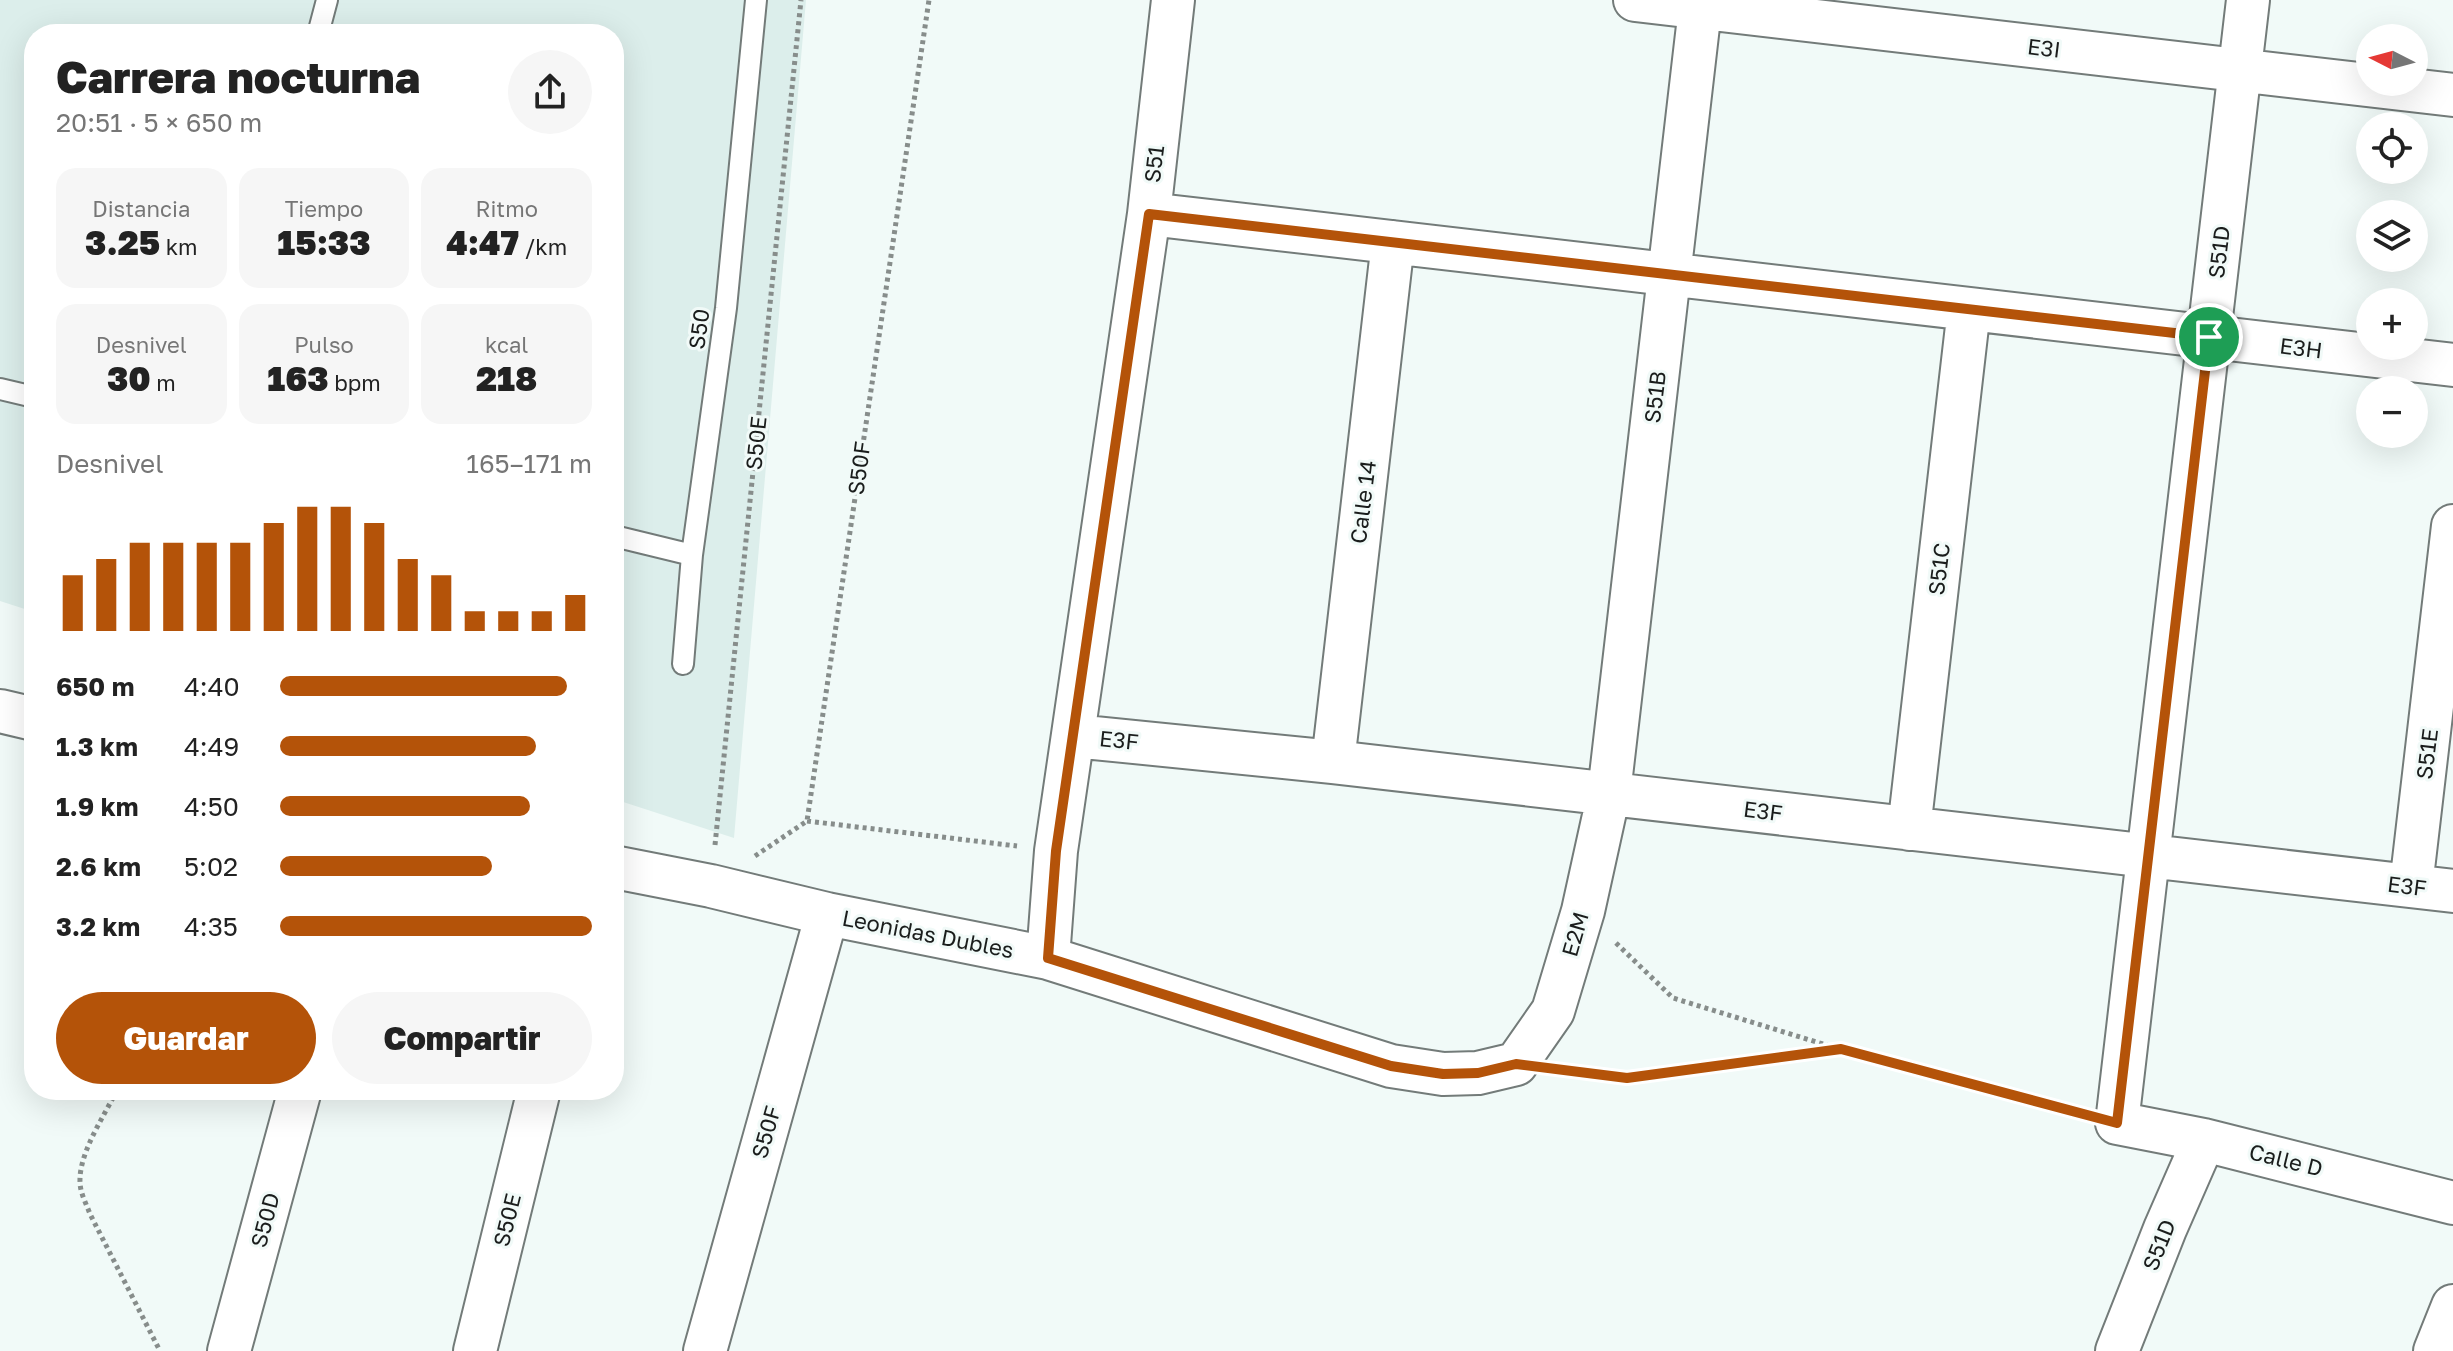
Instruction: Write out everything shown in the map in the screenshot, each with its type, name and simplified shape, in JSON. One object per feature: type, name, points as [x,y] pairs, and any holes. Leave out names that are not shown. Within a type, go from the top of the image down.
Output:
[{"type":"street","name":"S51","points":[[1048,958],[1056,851],[1149,214],[1173,0]]},
{"type":"street","name":"E3I","points":[[1635,0],[1700,4],[2453,95]]},
{"type":"street","name":"S51D","points":[[2117,1123],[2248,0]]},
{"type":"street","name":"S51B","points":[[1609,793],[1700,4]]},
{"type":"street","name":"E3H","points":[[1149,214],[2453,365]]},
{"type":"street","name":"Calle 14","points":[[1333,762],[1393,242]]},
{"type":"street","name":"S51C","points":[[1909,829],[1969,309]]},
{"type":"street","name":"S51E","points":[[2411,886],[2453,526]]},
{"type":"street","points":[[0,711],[24,717]]},
{"type":"street","name":"E3F","points":[[1074,736],[1609,793],[2453,891]]},
{"type":"street","name":"E2M","points":[[1516,1064],[1553,1011],[1583,911],[1609,793]]},
{"type":"street","name":"Leonidas Dubles","points":[[624,869],[1048,958],[1391,1066],[1443,1074],[1478,1073],[1516,1064]]},
{"type":"street","name":"S50F","points":[[705,1351],[827,914]]},
{"type":"street","name":"S50D","points":[[229,1351],[297,1100]]},
{"type":"street","name":"S50E","points":[[475,1351],[537,1100]]},
{"type":"street","name":"Calle D","points":[[2117,1123],[2204,1140],[2453,1203]]},
{"type":"street","name":"S51D","points":[[2117,1351],[2204,1140]]},
{"type":"street","points":[[2435,1351],[2453,1306]]},
{"type":"lane","points":[[321,24],[327,0]]},
{"type":"lane","name":"S50","points":[[683,664],[692,555],[726,308],[756,0]]},
{"type":"lane","points":[[0,389],[24,395]]},
{"type":"lane","points":[[624,538],[692,555]]},
{"type":"path","name":"S50E","points":[[711,886],[801,0]]},
{"type":"path","name":"S50F","points":[[807,821],[929,0]]},
{"type":"path","points":[[711,886],[807,821],[1056,851]]},
{"type":"path","points":[[1583,911],[1673,998],[1841,1049],[2117,1123]]},
{"type":"path","points":[[1516,1064],[1627,1078],[1841,1049]]},
{"type":"path","points":[[112,1100],[87,1149],[80,1171],[81,1190],[90,1214],[160,1351]]},
{"type":"shaded area","points":[[0,0],[806,0],[734,838],[624,802],[624,24],[24,24],[24,609],[0,601]]},
{"type":"route","points":[[1149,214],[2209,337],[2117,1123],[1841,1049],[1627,1078],[1516,1064],[1478,1073],[1443,1074],[1391,1066],[1048,958],[1056,851],[1149,214]]}]
